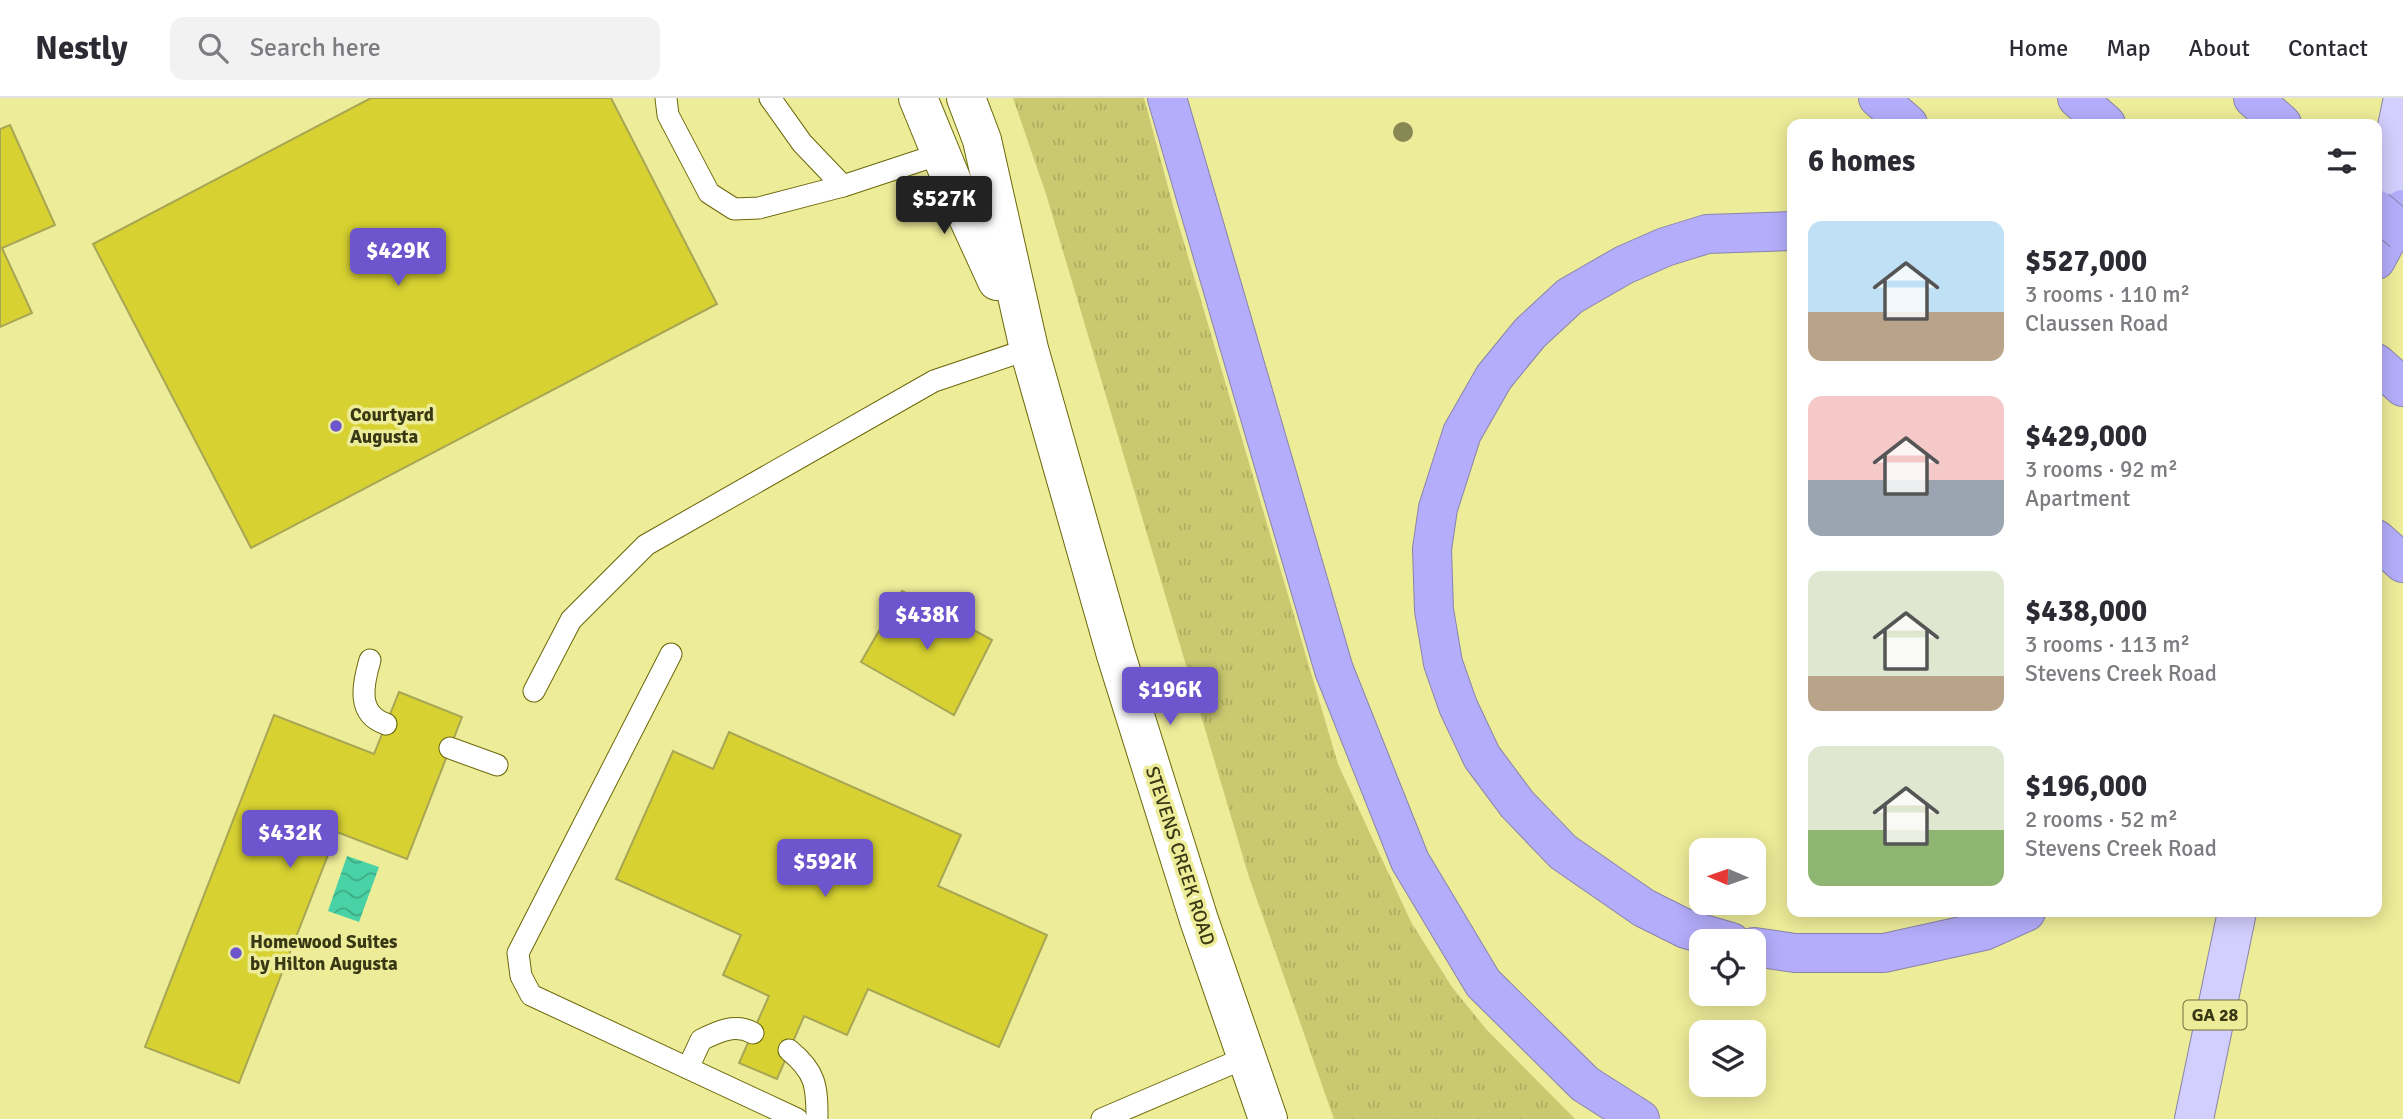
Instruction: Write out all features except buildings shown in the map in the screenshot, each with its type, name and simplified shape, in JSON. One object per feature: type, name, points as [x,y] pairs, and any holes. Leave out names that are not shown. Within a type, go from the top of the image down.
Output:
[{"type":"highway","points":[[1167,98],[1334,670],[1410,861],[1483,983],[1585,1084],[1640,1119]]},
{"type":"highway","points":[[1878,98],[1902,119]]},
{"type":"highway","points":[[2077,98],[2100,119]]},
{"type":"highway","points":[[2382,249],[2403,209]]},
{"type":"highway","points":[[2382,214],[2403,232]]},
{"type":"highway","points":[[1689,930],[1644,908],[1563,852],[1517,804],[1482,757],[1458,706],[1443,663],[1434,610],[1432,549],[1438,508],[1462,433],[1494,377],[1530,333],[1570,296],[1624,265],[1707,233],[1787,231]]},
{"type":"highway","points":[[2382,368],[2403,387]]},
{"type":"highway","points":[[2382,545],[2403,564]]},
{"type":"highway","points":[[2382,551],[2403,564]]},
{"type":"highway","points":[[1766,949],[1795,953],[1884,953],[1984,931],[2015,917]]},
{"type":"main road","points":[[2382,198],[2403,98]]},
{"type":"main road","name":"GA 28","points":[[2194,1119],[2235,917]]},
{"type":"street","points":[[918,98],[940,154],[1029,349]]},
{"type":"street","points":[[966,98],[982,140],[1029,349]]},
{"type":"street","name":"STEVENS CREEK ROAD","points":[[1029,349],[1116,655],[1199,920],[1268,1119]]},
{"type":"lane","points":[[666,98],[668,115],[709,193],[734,209],[759,208],[843,186],[940,154]]},
{"type":"lane","points":[[770,98],[802,144],[843,186]]},
{"type":"lane","points":[[534,691],[571,620],[646,545],[934,381],[1029,349]]},
{"type":"lane","points":[[671,654],[518,953],[521,976],[531,995],[797,1119]]},
{"type":"lane","points":[[370,660],[363,686],[365,707],[379,722],[386,724]]},
{"type":"lane","points":[[450,748],[497,765]]},
{"type":"lane","points":[[688,1068],[701,1040],[723,1029],[746,1029],[753,1033]]},
{"type":"lane","points":[[789,1050],[805,1063],[817,1089],[817,1119]]},
{"type":"lane","points":[[1102,1119],[1247,1057]]},
{"type":"green space","points":[[1013,98],[1144,98],[1174,209],[1338,764],[1411,922],[1452,987],[1486,1029],[1575,1119],[1334,1119],[1249,877],[1046,194]]},
{"type":"water","points":[[347,856],[379,867],[359,922],[328,911]]},
{"type":"place","name":"Courtyard Augusta","points":[[336,426]]},
{"type":"place","name":"Homewood Suites by Hilton Augusta","points":[[236,953]]}]
